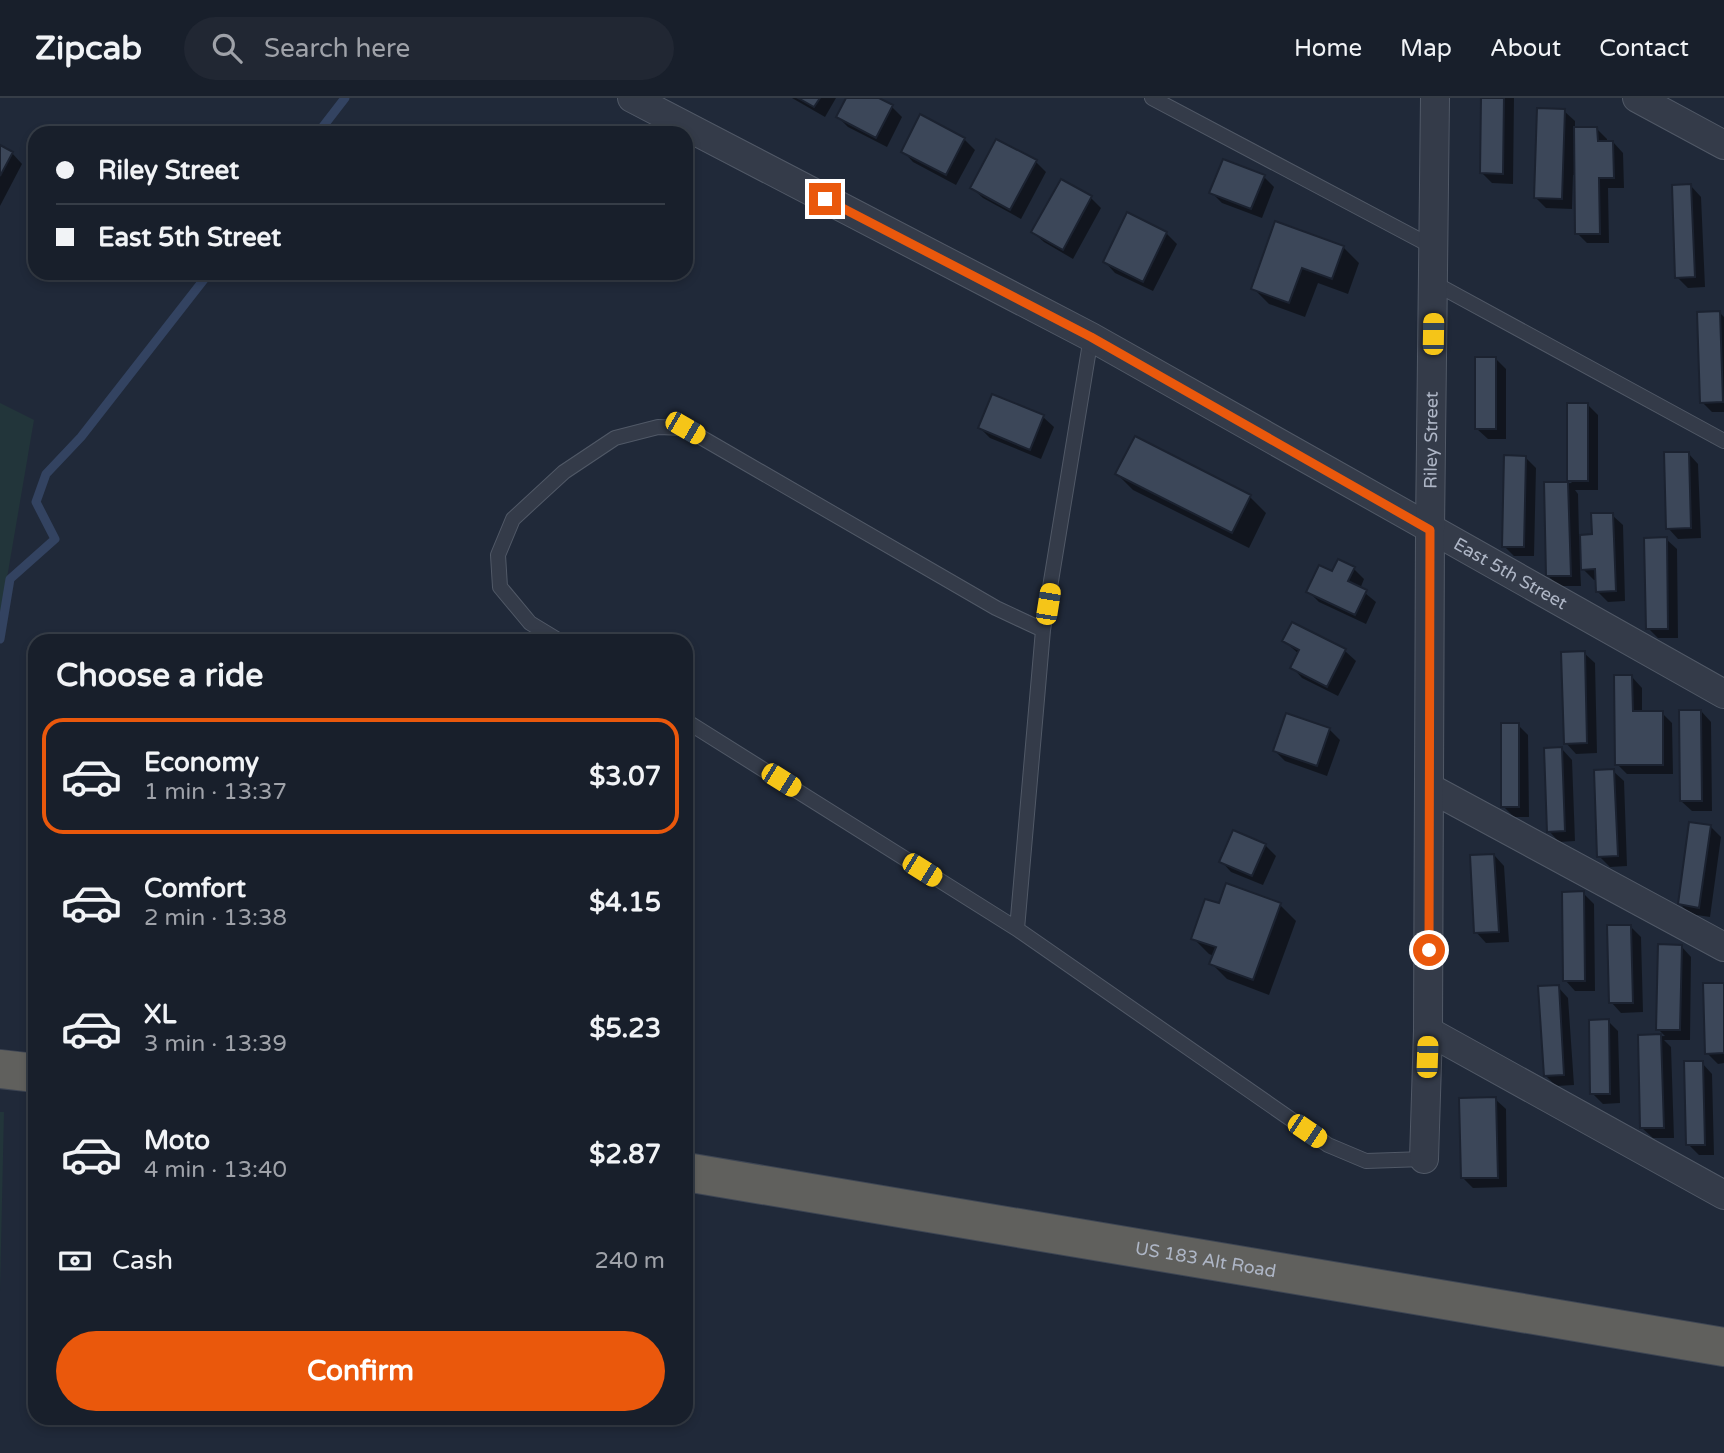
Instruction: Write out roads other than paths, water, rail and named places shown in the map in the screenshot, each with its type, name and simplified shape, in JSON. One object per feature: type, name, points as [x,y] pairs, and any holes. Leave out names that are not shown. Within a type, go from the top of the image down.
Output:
[{"type":"highway","points":[[0,1069],[28,1072]]},
{"type":"highway","name":"US 183 Alt Road","points":[[693,1173],[1724,1347]]},
{"type":"street","name":"East 5th Street","points":[[632,98],[686,126]]},
{"type":"street","name":"Riley Street","points":[[1424,1159],[1428,1031],[1435,98]]},
{"type":"street","points":[[1637,98],[1724,145]]},
{"type":"street","name":"East 5th Street","points":[[693,130],[1091,337],[1724,694]]},
{"type":"street","points":[[1430,788],[1724,947]]},
{"type":"street","points":[[1428,1031],[1724,1195]]},
{"type":"lane","points":[[1152,98],[1433,247]]},
{"type":"lane","points":[[1434,283],[1724,441]]},
{"type":"lane","points":[[1017,929],[1044,629],[1091,337]]},
{"type":"lane","points":[[548,634],[530,623],[500,587],[498,555],[513,519],[564,472],[615,438],[658,427],[685,428],[996,608],[1044,629]]},
{"type":"lane","points":[[693,725],[1017,929],[1328,1145],[1366,1161],[1424,1159]]},
{"type":"waterway","points":[[323,126],[345,98]]},
{"type":"waterway","points":[[0,639],[10,579],[55,539],[36,502],[46,474],[81,437],[204,280]]}]
